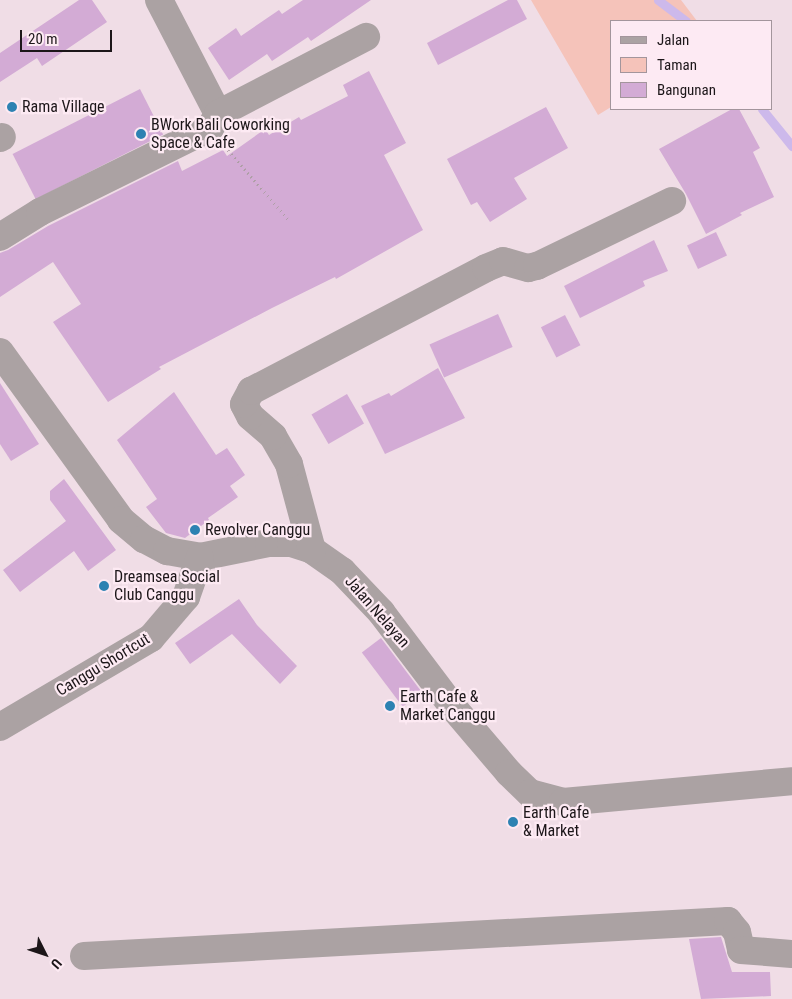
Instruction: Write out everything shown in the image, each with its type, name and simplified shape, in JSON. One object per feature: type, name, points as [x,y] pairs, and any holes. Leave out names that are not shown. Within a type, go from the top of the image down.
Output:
[{"type":"street","points":[[159,0],[214,121]]},
{"type":"street","points":[[0,237],[40,212],[214,121],[366,37]]},
{"type":"street","points":[[312,550],[289,464],[273,436],[250,416],[244,404],[251,391],[486,268],[503,261],[528,268],[536,266],[672,201]]},
{"type":"street","name":"Jalan Nelayan","points":[[0,352],[121,520],[144,539],[167,551],[200,558],[269,544],[291,543],[312,550],[342,571],[381,612],[452,706],[509,772],[530,793],[563,802],[792,781]]},
{"type":"street","name":"Canggu Shortcut","points":[[0,727],[151,638],[186,597],[200,558]]},
{"type":"street","points":[[84,956],[728,921],[738,932],[741,950],[792,954]]},
{"type":"path","points":[[214,121],[288,220]]},
{"type":"green space","points":[[531,0],[681,0],[696,20],[610,20],[610,108],[598,115]]},
{"type":"building","points":[[79,0],[92,0],[107,22],[42,66],[37,58],[0,82],[0,53]]},
{"type":"building","points":[[303,0],[371,0],[311,41],[308,37],[272,61],[267,54],[229,80],[208,48],[236,28],[241,36],[279,10],[282,14]]},
{"type":"building","points":[[508,0],[517,0],[527,19],[438,65],[427,43]]},
{"type":"building","points":[[369,71],[406,143],[384,155],[423,230],[336,279],[335,277],[272,308],[159,367],[161,369],[108,402],[53,322],[81,304],[53,262],[0,297],[0,253],[48,226],[178,161],[182,171],[223,150],[227,156],[265,129],[269,135],[299,117],[301,120],[348,96],[343,85]]},
{"type":"building","points":[[140,89],[163,134],[36,199],[13,154]]},
{"type":"building","points":[[546,107],[568,148],[514,178],[527,199],[490,222],[477,202],[471,205],[447,159]]},
{"type":"building","points":[[730,110],[740,110],[760,148],[753,152],[774,197],[740,213],[742,215],[706,234],[686,194],[659,149]]},
{"type":"building","points":[[716,232],[727,256],[698,269],[687,246]]},
{"type":"building","points":[[654,240],[668,271],[643,281],[645,286],[580,318],[564,286]]},
{"type":"building","points":[[498,314],[513,347],[444,377],[429,345]]},
{"type":"building","points":[[565,315],[580,345],[556,358],[541,327]]},
{"type":"building","points":[[438,368],[465,418],[385,454],[361,406],[389,393],[391,396]]},
{"type":"building","points":[[0,383],[39,444],[11,461],[0,444]]},
{"type":"building","points":[[174,392],[216,455],[227,448],[245,475],[230,486],[238,497],[208,518],[209,520],[185,538],[166,533],[146,507],[157,499],[117,440]]},
{"type":"building","points":[[347,394],[364,423],[328,444],[311,414]]},
{"type":"building","points":[[64,479],[116,550],[88,571],[74,551],[20,592],[3,570],[66,521],[50,500],[50,491]]},
{"type":"building","points":[[239,599],[257,625],[297,666],[280,684],[232,634],[190,664],[175,643]]},
{"type":"building","points":[[381,638],[422,692],[403,707],[362,652]]},
{"type":"building","points":[[721,937],[732,972],[770,972],[771,996],[701,999],[689,939]]},
{"type":"waterway","points":[[658,0],[685,20]]},
{"type":"waterway","points":[[763,110],[792,146]]},
{"type":"place","name":"Rama Village","points":[[12,107]]},
{"type":"place","name":"BWork Bali Coworking Space & Cafe","points":[[141,134]]},
{"type":"place","name":"Revolver Canggu","points":[[195,530]]},
{"type":"place","name":"Dreamsea Social Club Canggu","points":[[104,586]]},
{"type":"place","name":"Earth Cafe & Market Canggu","points":[[390,706]]},
{"type":"place","name":"Earth Cafe & Market","points":[[513,822]]}]
